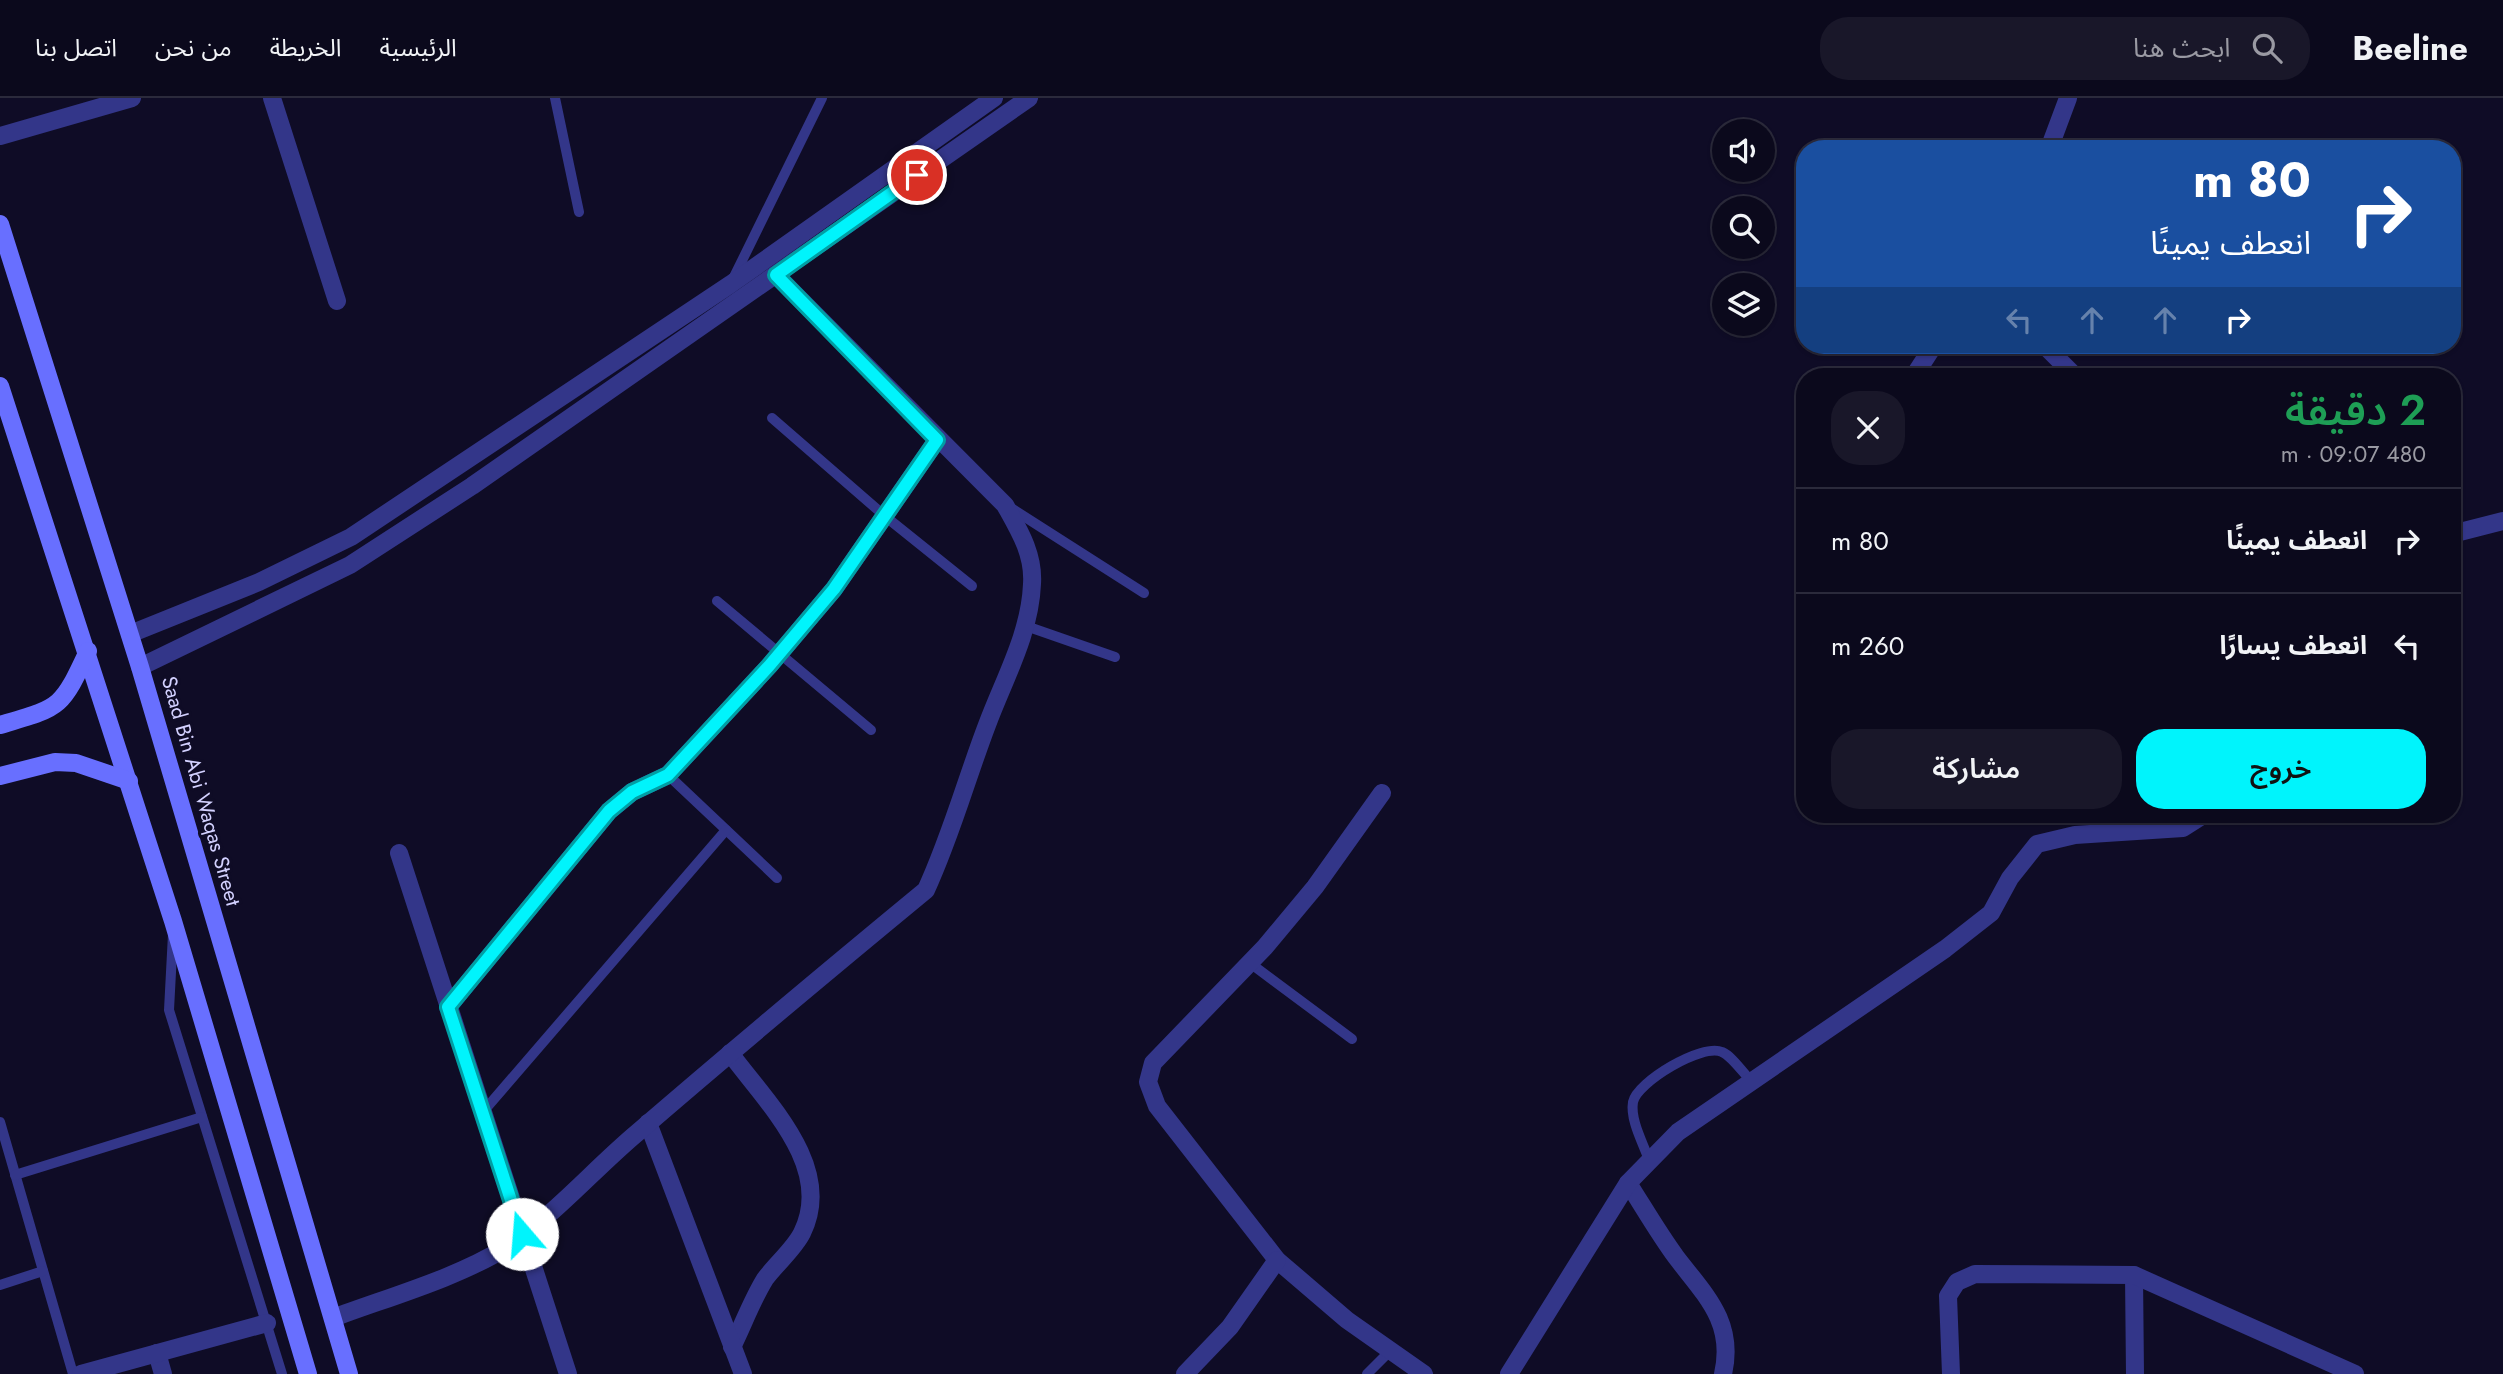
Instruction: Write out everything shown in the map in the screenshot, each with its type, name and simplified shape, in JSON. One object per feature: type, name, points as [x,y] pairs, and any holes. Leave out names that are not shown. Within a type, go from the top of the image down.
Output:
[{"type":"main road","name":"Saad Bin Abi Waqas Street","points":[[0,223],[141,667],[349,1374]]},
{"type":"main road","points":[[0,386],[88,651],[173,921],[308,1374]]},
{"type":"main road","points":[[0,725],[46,712],[59,704],[71,687],[88,651]]},
{"type":"main road","points":[[0,776],[55,762],[76,763],[129,781]]},
{"type":"street","points":[[0,136],[132,98]]},
{"type":"street","points":[[272,98],[337,301]]},
{"type":"street","points":[[130,634],[216,600],[351,537],[731,284],[994,98]]},
{"type":"street","points":[[141,667],[350,565],[472,486],[1029,98]]},
{"type":"street","points":[[2052,140],[2068,98]]},
{"type":"street","points":[[333,1318],[440,1278],[504,1248],[730,1053],[926,890],[945,850],[986,726],[1026,626],[1033,582],[1026,542],[1005,505],[937,440],[776,275]]},
{"type":"street","points":[[2053,354],[2067,368]]},
{"type":"street","points":[[448,1007],[609,811],[632,792],[668,775],[780,653],[834,589],[937,440]]},
{"type":"street","points":[[2461,532],[2503,521]]},
{"type":"street","points":[[216,600],[226,625]]},
{"type":"street","points":[[1382,793],[1315,887],[1250,962],[1153,1063],[1148,1082],[1157,1106],[1276,1260],[1347,1320],[1424,1374]]},
{"type":"street","points":[[1509,1374],[1628,1183],[1678,1132],[1945,949],[1991,913],[2010,878],[2037,844],[2075,835],[2183,828],[2191,823]]},
{"type":"street","points":[[399,853],[568,1374]]},
{"type":"street","points":[[730,1053],[793,1140],[810,1175],[811,1206],[802,1234],[763,1283],[732,1347]]},
{"type":"street","points":[[648,1123],[743,1374]]},
{"type":"street","points":[[1628,1183],[1676,1257],[1705,1291],[1722,1322],[1726,1359],[1723,1374]]},
{"type":"street","points":[[1185,1374],[1230,1327],[1276,1260]]},
{"type":"street","points":[[1951,1374],[1948,1296],[1957,1282],[1975,1274],[2134,1275],[2355,1374]]},
{"type":"street","points":[[2134,1275],[2135,1374]]},
{"type":"street","points":[[81,1374],[267,1323]]},
{"type":"street","points":[[157,1353],[163,1374]]},
{"type":"lane","points":[[555,98],[579,212]]},
{"type":"lane","points":[[731,284],[822,98]]},
{"type":"lane","points":[[772,418],[886,517],[972,586]]},
{"type":"lane","points":[[1005,505],[1144,593]]},
{"type":"lane","points":[[717,601],[871,730]]},
{"type":"lane","points":[[1026,626],[1115,657]]},
{"type":"lane","points":[[668,775],[777,878]]},
{"type":"lane","points":[[482,1113],[726,830]]},
{"type":"lane","points":[[173,921],[169,1010],[282,1374]]},
{"type":"lane","points":[[1250,962],[1352,1039]]},
{"type":"lane","points":[[1649,1160],[1633,1116],[1633,1102],[1639,1090],[1695,1052],[1708,1050],[1723,1052],[1752,1082]]},
{"type":"lane","points":[[15,1175],[202,1117]]},
{"type":"lane","points":[[0,1122],[73,1374]]},
{"type":"lane","points":[[0,1285],[43,1271]]},
{"type":"lane","points":[[1367,1374],[1390,1351]]},
{"type":"route","points":[[522,1234],[448,1007],[609,811],[632,792],[668,775],[769,666],[834,589],[937,440],[776,275],[917,175]]}]
